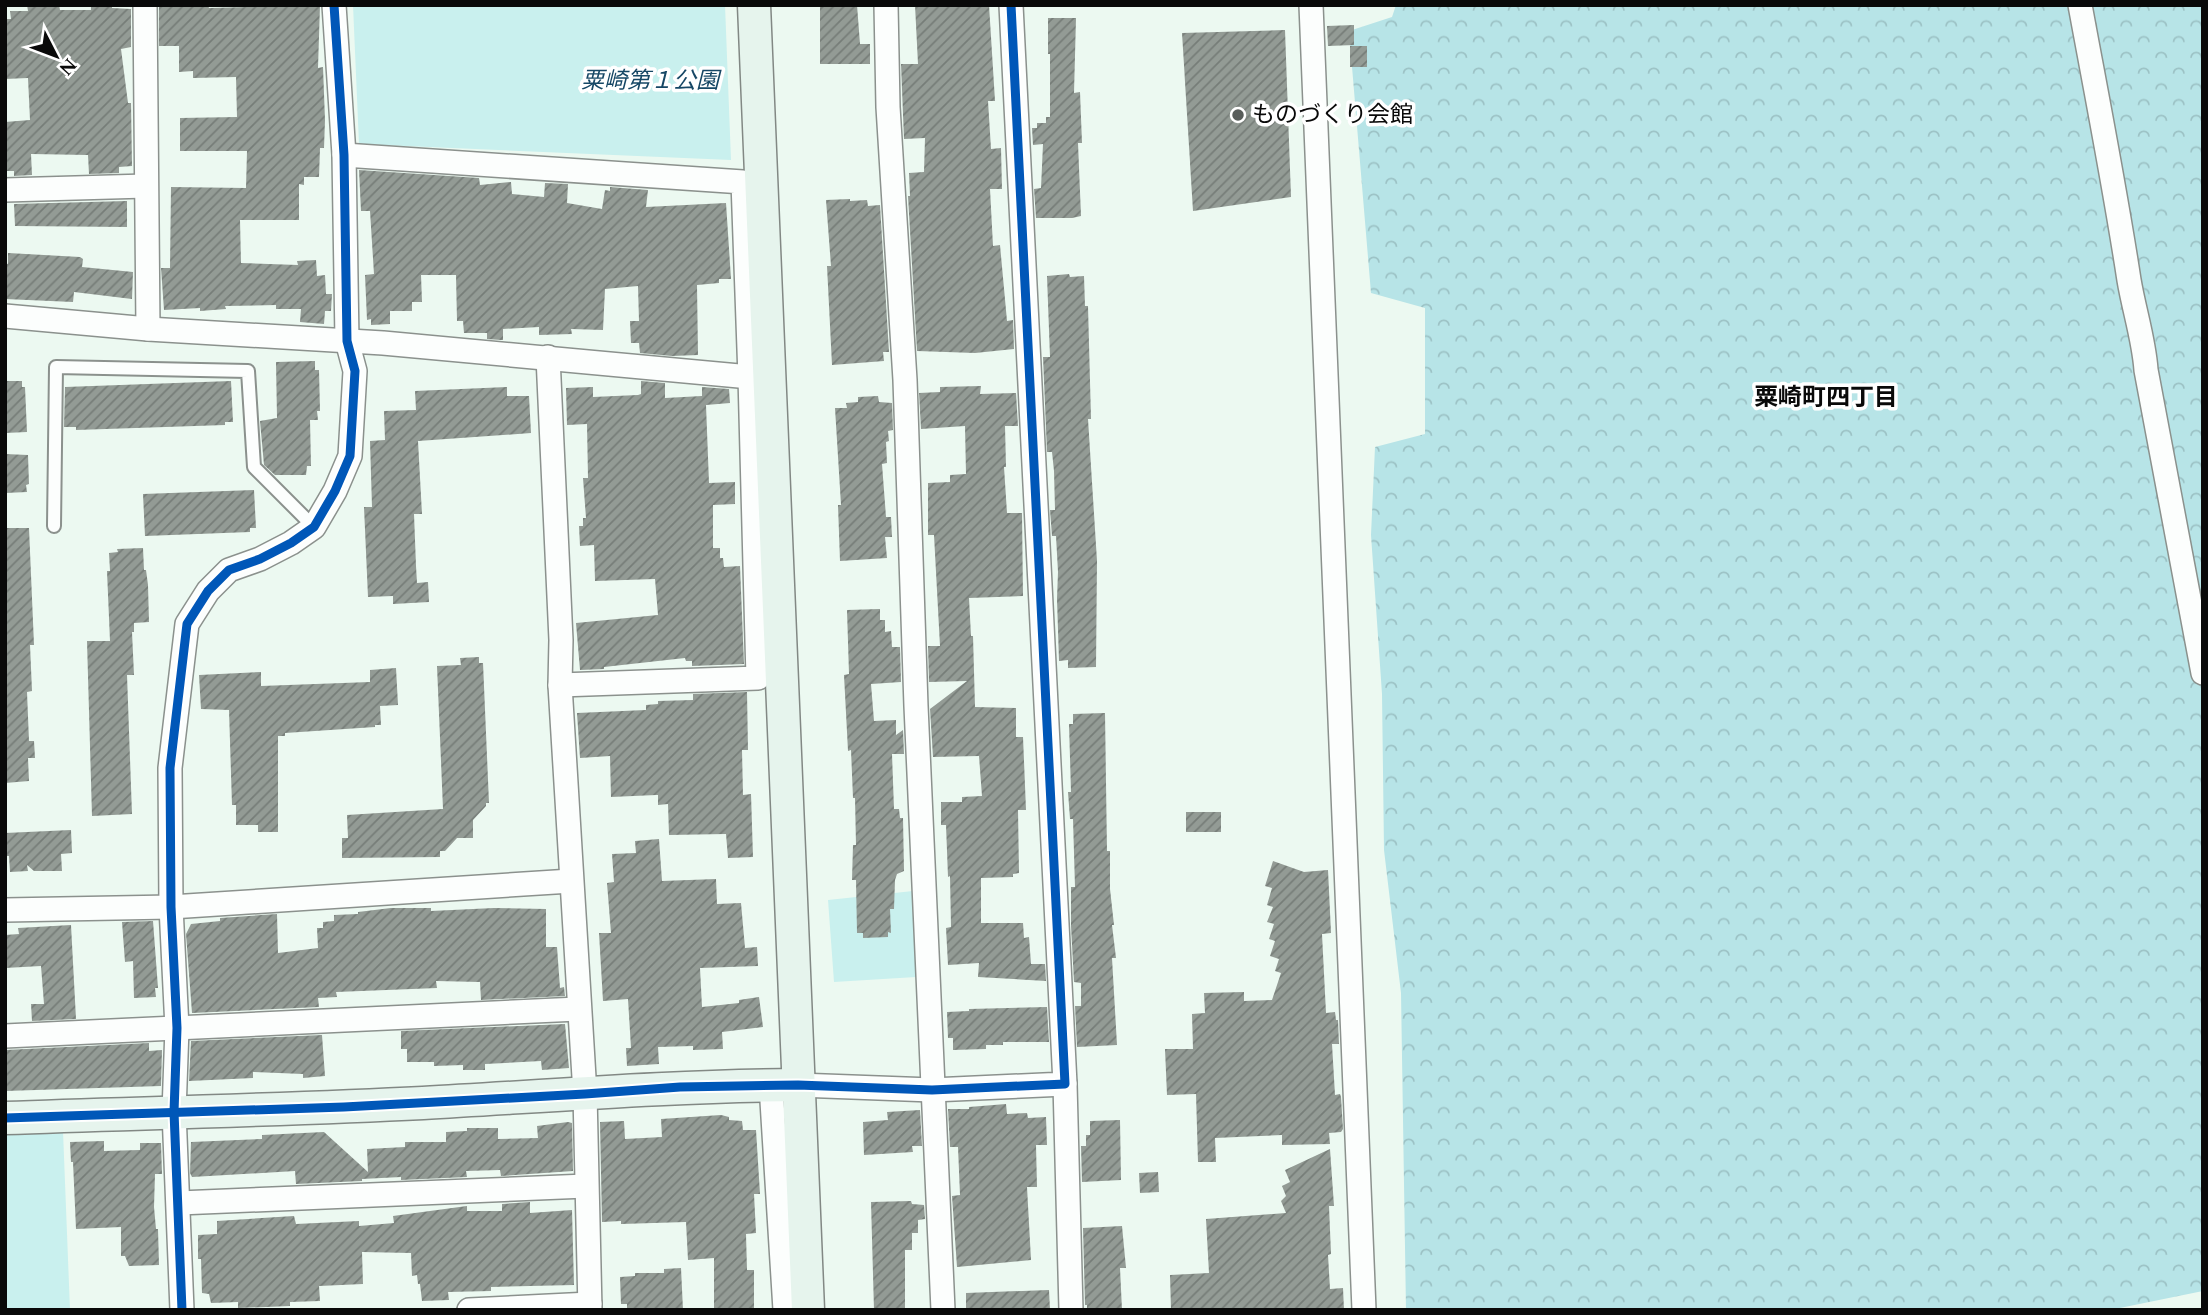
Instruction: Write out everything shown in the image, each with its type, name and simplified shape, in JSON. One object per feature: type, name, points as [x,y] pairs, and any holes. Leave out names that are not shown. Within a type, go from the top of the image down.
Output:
[{"type":"street","points":[[145,5],[148,329]]},
{"type":"street","points":[[182,1310],[174,1112],[177,1028],[170,907],[170,768],[187,624],[208,591],[229,570],[260,559],[314,527],[335,491],[350,456],[355,371],[347,341],[344,155],[334,5]]},
{"type":"street","points":[[754,5],[784,1085],[785,1310]]},
{"type":"street","points":[[886,5],[888,107],[905,380],[943,1310]]},
{"type":"street","points":[[1011,5],[1065,1084],[1071,1310]]},
{"type":"street","points":[[1311,5],[1364,1310]]},
{"type":"street","points":[[2080,5],[2115,187],[2134,311],[2145,356],[2203,673]]},
{"type":"street","points":[[344,155],[743,182],[758,678],[560,685]]},
{"type":"street","points":[[5,190],[146,186]]},
{"type":"street","points":[[5,316],[148,329],[548,357],[750,377]]},
{"type":"street","points":[[469,1310],[590,1307],[585,1094],[560,685],[561,640],[548,357]]},
{"type":"street","points":[[5,910],[170,907],[571,881]]},
{"type":"street","points":[[5,1035],[578,1009]]},
{"type":"street","points":[[5,1118],[358,1106],[680,1087],[784,1085],[932,1090],[1065,1084]]},
{"type":"street","points":[[784,1085],[808,1310]]},
{"type":"street","points":[[179,1203],[586,1186]]},
{"type":"lane","points":[[54,526],[57,367],[248,371],[254,467],[314,527]]},
{"type":"green space","name":"粟崎第１公園","points":[[353,5],[725,5],[731,160],[359,144]]},
{"type":"green space","points":[[1396,5],[2203,5],[2203,1291],[2110,1310],[1406,1310],[1401,993],[1384,850],[1382,694],[1371,535],[1375,447],[1425,434],[1425,308],[1371,293],[1349,31],[1392,17]]},
{"type":"green space","points":[[913,891],[916,977],[834,982],[828,900]]},
{"type":"green space","points":[[63,1131],[70,1310],[5,1310],[5,1134]]},
{"type":"building","points":[[27,5],[59,5],[60,10],[91,10],[91,5],[131,9],[131,47],[121,49],[128,103],[131,103],[132,166],[119,167],[119,173],[89,174],[88,155],[31,154],[32,175],[14,176],[14,171],[7,171],[5,122],[30,120],[28,78],[5,79],[5,19],[11,19],[10,11],[28,11]]},
{"type":"building","points":[[159,5],[208,5],[209,8],[320,5],[318,68],[323,67],[325,120],[319,177],[304,177],[304,185],[299,184],[299,220],[240,220],[241,263],[298,265],[297,261],[316,260],[317,276],[325,275],[326,294],[332,294],[331,311],[325,311],[324,324],[300,322],[301,309],[276,309],[276,305],[225,306],[226,309],[200,311],[200,308],[164,310],[161,268],[170,268],[171,187],[246,188],[247,151],[180,151],[180,118],[237,117],[236,77],[193,78],[193,71],[179,72],[179,46],[159,46]]},
{"type":"building","points":[[820,5],[857,5],[860,44],[870,44],[870,64],[820,64]]},
{"type":"building","points":[[915,5],[989,5],[995,101],[988,101],[991,149],[1001,148],[1002,189],[990,189],[993,246],[1000,245],[1007,321],[1013,320],[1014,349],[975,353],[917,351],[908,196],[909,173],[924,172],[925,138],[904,139],[901,64],[918,64]]},
{"type":"building","points":[[1048,18],[1076,18],[1074,93],[1080,92],[1082,143],[1078,143],[1081,216],[1072,218],[1036,218],[1034,189],[1041,188],[1043,144],[1033,145],[1032,128],[1037,128],[1037,123],[1046,123],[1046,117],[1050,117]]},
{"type":"building","points":[[1354,25],[1354,45],[1328,46],[1327,26]]},
{"type":"building","name":"ものづくり会館","points":[[1285,30],[1291,197],[1193,211],[1182,33]]},
{"type":"building","points":[[1350,46],[1367,46],[1367,67],[1350,67]]},
{"type":"building","points":[[359,170],[479,178],[480,185],[511,182],[512,194],[544,197],[545,183],[568,184],[567,203],[602,209],[605,190],[610,191],[610,187],[648,190],[646,207],[726,203],[731,279],[697,285],[698,355],[640,353],[639,343],[631,343],[630,321],[639,321],[638,286],[605,289],[603,330],[571,329],[572,334],[539,335],[539,327],[503,329],[501,340],[487,339],[487,333],[464,333],[463,321],[457,321],[456,275],[421,275],[422,302],[412,302],[412,311],[390,311],[390,324],[371,325],[371,319],[367,320],[365,275],[374,274],[370,211],[361,211]]},
{"type":"building","points":[[826,200],[867,200],[868,206],[880,205],[889,352],[883,352],[884,361],[832,365],[827,266],[831,266]]},
{"type":"building","points":[[127,201],[127,227],[15,226],[14,204]]},
{"type":"building","points":[[8,253],[80,257],[83,259],[82,267],[133,272],[132,299],[74,292],[73,302],[5,299],[5,263],[8,264]]},
{"type":"building","points":[[1069,274],[1070,277],[1084,276],[1085,306],[1088,306],[1091,419],[1088,419],[1097,561],[1096,667],[1068,668],[1068,660],[1059,661],[1056,536],[1052,536],[1050,510],[1055,510],[1054,471],[1052,452],[1047,452],[1043,357],[1050,357],[1047,276]]},
{"type":"building","points":[[315,361],[315,370],[319,370],[320,411],[317,411],[318,420],[310,420],[311,466],[307,466],[306,475],[275,475],[264,465],[260,421],[277,418],[276,362]]},
{"type":"building","points":[[5,381],[22,381],[22,387],[25,387],[27,432],[5,433]]},
{"type":"building","points":[[231,381],[233,422],[225,422],[225,425],[76,430],[76,427],[64,427],[65,387]]},
{"type":"building","points":[[641,381],[665,383],[665,398],[702,396],[702,387],[729,389],[730,403],[706,405],[709,483],[735,482],[735,504],[713,505],[713,548],[720,548],[724,567],[740,566],[744,664],[692,666],[692,661],[686,661],[685,658],[580,670],[576,623],[658,615],[655,579],[595,581],[594,545],[580,546],[579,526],[583,526],[583,518],[586,518],[583,478],[588,478],[587,424],[567,425],[566,388],[593,387],[593,397],[638,395],[641,394]]},
{"type":"building","points":[[981,386],[980,394],[1016,393],[1018,426],[1005,426],[1004,467],[1007,513],[1022,513],[1023,596],[969,598],[975,707],[1016,708],[1016,737],[1023,737],[1026,810],[1018,810],[1019,873],[1013,874],[1013,877],[981,878],[981,923],[1023,923],[1024,938],[1029,937],[1031,964],[1045,964],[1046,981],[978,977],[979,963],[948,965],[946,928],[951,927],[950,876],[948,877],[946,825],[941,825],[941,802],[962,802],[962,797],[982,796],[979,756],[933,757],[930,709],[967,681],[929,682],[928,646],[940,646],[934,535],[928,535],[928,483],[950,482],[950,475],[966,474],[965,426],[921,429],[919,393],[940,392],[940,387]]},
{"type":"building","points":[[507,387],[507,396],[529,396],[531,433],[418,441],[422,514],[414,514],[417,583],[428,582],[429,602],[393,604],[393,596],[368,597],[364,507],[372,507],[370,441],[385,440],[384,411],[416,410],[415,391]]},
{"type":"building","points":[[878,396],[879,402],[892,403],[893,430],[888,431],[889,441],[886,442],[887,463],[882,464],[886,517],[891,517],[892,537],[885,537],[887,558],[840,561],[838,505],[841,505],[835,408],[847,408],[846,403],[858,402],[858,397]]},
{"type":"building","points":[[5,454],[28,455],[27,492],[5,493]]},
{"type":"building","points":[[254,490],[256,528],[250,528],[250,532],[145,536],[143,494]]},
{"type":"building","points":[[5,528],[29,528],[34,645],[30,645],[32,691],[27,692],[29,741],[34,741],[35,758],[28,758],[29,781],[5,783]]},
{"type":"building","points":[[143,548],[149,622],[134,623],[134,675],[127,675],[132,814],[92,816],[87,641],[110,641],[107,571],[110,571],[109,553],[118,552],[117,549]]},
{"type":"building","points":[[880,609],[880,620],[885,620],[885,632],[891,631],[892,647],[900,647],[901,682],[871,684],[874,721],[896,720],[896,735],[903,730],[904,754],[892,754],[894,809],[899,809],[900,818],[903,818],[904,871],[897,874],[895,880],[894,909],[890,909],[891,933],[888,932],[888,937],[863,938],[863,933],[857,933],[856,880],[852,880],[853,845],[856,845],[855,798],[851,750],[848,751],[844,675],[849,674],[847,610]]},
{"type":"building","points":[[479,657],[479,663],[483,663],[489,803],[486,803],[473,820],[473,838],[457,838],[445,851],[440,851],[440,857],[342,858],[342,838],[348,838],[347,815],[443,809],[437,666],[461,665],[460,658]]},
{"type":"building","points":[[396,668],[398,705],[380,706],[381,725],[285,733],[285,736],[278,736],[278,832],[258,832],[258,825],[236,825],[236,805],[232,805],[229,710],[201,709],[199,675],[261,672],[261,686],[370,682],[370,670]]},
{"type":"building","points":[[747,692],[748,750],[742,750],[743,795],[751,794],[753,857],[728,858],[726,834],[669,835],[668,804],[658,805],[658,795],[611,797],[610,756],[580,758],[577,713],[646,710],[646,705],[658,704],[658,701],[693,700],[693,694]]},
{"type":"building","points":[[1105,713],[1107,851],[1110,851],[1112,925],[1116,958],[1112,958],[1117,1045],[1077,1047],[1075,1006],[1081,1006],[1081,983],[1074,982],[1071,926],[1071,887],[1075,887],[1073,819],[1070,819],[1068,792],[1071,792],[1069,724],[1073,724],[1073,714]]},
{"type":"building","points":[[1186,812],[1221,812],[1221,832],[1186,832]]},
{"type":"building","points":[[71,830],[72,853],[61,854],[62,871],[34,871],[27,865],[28,871],[10,872],[9,856],[5,856],[5,833]]},
{"type":"building","points":[[659,839],[662,881],[716,879],[717,904],[741,903],[745,948],[757,947],[758,966],[700,968],[702,1007],[739,1003],[739,1000],[759,997],[763,1027],[722,1032],[723,1049],[658,1047],[659,1064],[627,1066],[626,1048],[631,1048],[628,999],[603,1001],[599,933],[611,933],[607,883],[614,882],[612,854],[636,853],[635,841]]},
{"type":"building","points":[[1273,861],[1304,872],[1328,870],[1331,933],[1322,934],[1326,1013],[1335,1012],[1338,1020],[1339,1044],[1332,1044],[1335,1095],[1340,1094],[1341,1097],[1343,1129],[1341,1132],[1329,1133],[1330,1144],[1282,1145],[1282,1135],[1215,1138],[1216,1162],[1198,1162],[1196,1094],[1167,1095],[1165,1049],[1193,1049],[1192,1014],[1205,1013],[1204,993],[1244,992],[1244,1001],[1272,1000],[1281,973],[1275,971],[1279,959],[1270,956],[1275,941],[1269,939],[1274,924],[1267,922],[1273,907],[1267,905],[1272,888],[1265,886]]},
{"type":"building","points":[[391,908],[431,908],[431,911],[546,909],[546,947],[557,947],[560,988],[564,987],[565,996],[481,1000],[480,982],[436,981],[437,988],[336,992],[337,997],[318,998],[319,1007],[192,1013],[186,934],[191,924],[220,921],[220,918],[277,914],[278,953],[318,948],[317,928],[323,928],[323,922],[334,921],[334,915]]},
{"type":"building","points":[[153,921],[158,988],[155,988],[156,997],[134,998],[133,961],[125,962],[122,922]]},
{"type":"building","points":[[71,925],[76,1019],[32,1021],[31,1004],[44,1004],[41,966],[5,968],[5,935],[19,934],[18,928]]},
{"type":"building","points":[[1047,1007],[1049,1042],[1003,1042],[1003,1045],[986,1045],[986,1049],[953,1050],[953,1038],[948,1038],[947,1012]]},
{"type":"building","points":[[565,1024],[569,1068],[542,1070],[541,1061],[485,1064],[485,1070],[463,1070],[463,1065],[434,1066],[434,1062],[407,1062],[407,1049],[401,1049],[401,1031]]},
{"type":"building","points":[[322,1035],[325,1076],[303,1078],[303,1074],[253,1072],[253,1078],[189,1081],[191,1041]]},
{"type":"building","points":[[149,1043],[149,1051],[162,1050],[161,1086],[5,1091],[5,1050]]},
{"type":"building","points":[[1006,1104],[1007,1114],[1027,1113],[1028,1118],[1046,1117],[1047,1145],[1036,1145],[1037,1187],[1027,1187],[1031,1260],[957,1267],[952,1196],[960,1195],[958,1147],[950,1147],[948,1109]]},
{"type":"building","points":[[920,1110],[922,1146],[912,1146],[913,1152],[864,1155],[863,1122],[888,1120],[887,1112]]},
{"type":"building","points":[[721,1115],[729,1117],[729,1120],[742,1121],[743,1130],[756,1130],[760,1194],[754,1194],[756,1233],[746,1234],[747,1270],[754,1270],[754,1310],[714,1310],[714,1258],[688,1260],[686,1222],[602,1222],[600,1122],[624,1121],[625,1139],[662,1137],[661,1119]]},
{"type":"building","points":[[1120,1120],[1121,1180],[1082,1182],[1081,1146],[1086,1146],[1086,1135],[1090,1135],[1090,1121]]},
{"type":"building","points":[[572,1123],[573,1171],[501,1176],[500,1170],[466,1171],[467,1177],[401,1180],[401,1177],[296,1184],[295,1171],[192,1177],[190,1173],[191,1142],[262,1139],[262,1135],[324,1132],[368,1172],[367,1149],[405,1147],[405,1142],[446,1142],[446,1132],[467,1131],[467,1128],[498,1128],[498,1139],[538,1138],[537,1126]]},
{"type":"building","points":[[104,1141],[104,1151],[140,1150],[140,1143],[161,1143],[162,1174],[155,1174],[154,1207],[159,1265],[129,1266],[125,1256],[121,1256],[121,1227],[76,1229],[70,1142]]},
{"type":"building","points":[[1330,1149],[1334,1206],[1329,1206],[1330,1289],[1343,1288],[1344,1310],[1171,1310],[1170,1275],[1209,1273],[1206,1219],[1286,1213],[1281,1201],[1286,1196],[1282,1186],[1290,1182],[1285,1170]]},
{"type":"building","points":[[1158,1172],[1159,1192],[1140,1193],[1139,1173]]},
{"type":"building","points":[[911,1201],[912,1204],[924,1205],[925,1219],[918,1220],[918,1233],[912,1233],[912,1250],[905,1250],[905,1310],[874,1310],[871,1202]]},
{"type":"building","points":[[530,1202],[530,1213],[572,1210],[574,1285],[491,1287],[491,1291],[448,1292],[449,1300],[422,1301],[417,1275],[412,1276],[411,1253],[362,1252],[363,1284],[319,1286],[320,1301],[290,1302],[290,1306],[238,1308],[238,1302],[211,1303],[209,1294],[202,1293],[198,1235],[217,1234],[217,1221],[294,1216],[296,1224],[359,1221],[359,1226],[394,1223],[393,1216],[467,1206],[467,1211],[502,1211],[502,1204]]},
{"type":"building","points":[[1122,1226],[1126,1268],[1120,1268],[1122,1310],[1087,1310],[1083,1228]]},
{"type":"building","points":[[681,1268],[683,1310],[627,1310],[627,1304],[621,1304],[620,1277],[635,1276],[635,1273],[664,1273],[664,1269]]},
{"type":"building","points":[[1049,1290],[1050,1310],[966,1310],[966,1293]]},
{"type":"cycle path","points":[[182,1310],[174,1112],[177,1028],[171,907],[170,768],[187,624],[208,591],[229,570],[260,559],[314,527],[335,491],[350,456],[355,371],[347,341],[344,155],[334,5]]},
{"type":"cycle path","points":[[5,1118],[344,1107],[680,1087],[798,1085],[932,1090],[1065,1084],[1011,5]]},
{"type":"place","name":"ものづくり会館","points":[[1238,115]]},
{"type":"district","name":"粟崎町四丁目","points":[[1826,398]]}]
